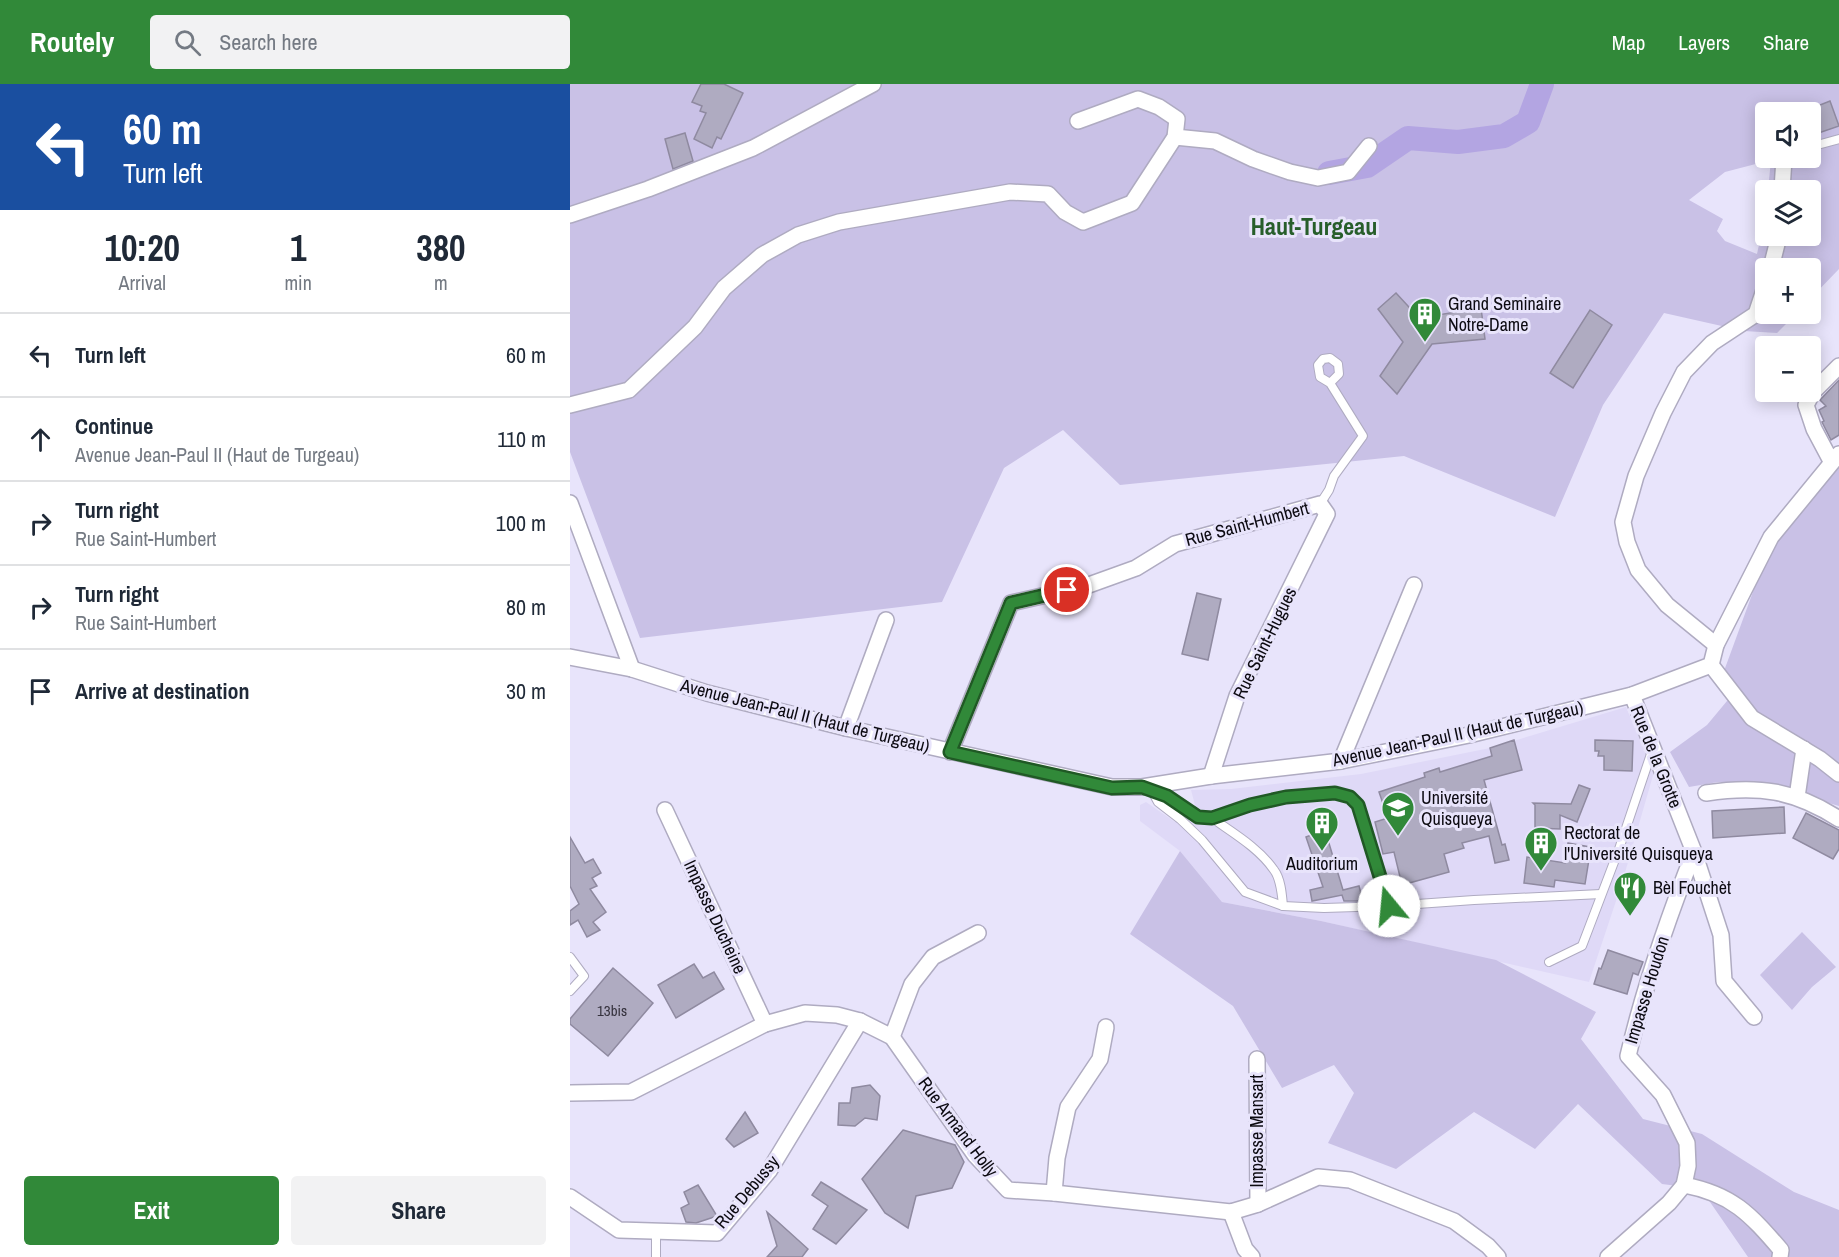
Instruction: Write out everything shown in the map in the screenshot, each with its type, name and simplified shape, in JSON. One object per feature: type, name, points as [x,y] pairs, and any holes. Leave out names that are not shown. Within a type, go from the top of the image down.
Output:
[{"type":"street","points":[[570,215],[648,189],[753,148],[873,84]]},
{"type":"street","points":[[570,405],[629,390],[695,327],[724,288],[762,255],[798,235],[839,222],[1010,192],[1048,194],[1065,212],[1083,222],[1132,203],[1175,137],[1177,119],[1159,107],[1138,99],[1078,121]]},
{"type":"street","points":[[1175,137],[1215,141],[1253,159],[1290,172],[1318,178],[1348,172],[1369,146]]},
{"type":"street","points":[[1716,645],[1667,605],[1638,570],[1627,543],[1623,522],[1636,476],[1663,413],[1684,372],[1712,344],[1755,315]]},
{"type":"street","points":[[1839,366],[1812,392],[1806,405],[1814,429],[1835,457],[1771,537],[1716,645],[1711,665],[1752,718],[1804,749],[1839,774]]},
{"type":"street","points":[[570,502],[632,669]]},
{"type":"street","name":"Rue Saint-Humbert","points":[[950,752],[1011,603],[1086,586],[1136,568],[1175,544],[1323,509]]},
{"type":"street","name":"Rue Saint-Hugues","points":[[1211,776],[1237,696],[1323,509]]},
{"type":"street","points":[[1341,761],[1414,585]]},
{"type":"street","points":[[846,728],[886,620]]},
{"type":"street","name":"Avenue Jean-Paul II (Haut de Turgeau)","points":[[570,657],[632,669],[707,693],[950,752],[1112,788],[1147,789],[1211,776],[1341,761],[1469,735],[1632,695],[1711,665]]},
{"type":"street","name":"Rue de la Grotte","points":[[1632,695],[1694,852],[1721,935],[1724,981],[1754,1017]]},
{"type":"street","points":[[1797,797],[1804,749]]},
{"type":"street","points":[[1706,794],[1736,788],[1757,789],[1797,797],[1839,819]]},
{"type":"street","name":"Impasse Ducheine","points":[[665,810],[765,1024]]},
{"type":"street","name":"Impasse Houdon","points":[[1684,1185],[1688,1166],[1687,1143],[1663,1095],[1628,1056],[1638,1011],[1676,896],[1694,852]]},
{"type":"street","points":[[892,1037],[912,984],[933,957],[978,933]]},
{"type":"street","name":"Rue Armand Holly","points":[[570,1094],[631,1092],[765,1024],[805,1013],[837,1016],[860,1021],[892,1037],[975,1155],[1008,1190],[1231,1212],[1258,1204],[1318,1177],[1350,1180],[1454,1221],[1488,1246],[1498,1257]]},
{"type":"street","name":"Rue Debussy","points":[[570,1197],[619,1230],[717,1233],[769,1171],[860,1021]]},
{"type":"street","points":[[1054,1193],[1057,1158],[1068,1107],[1100,1059],[1106,1027]]},
{"type":"street","name":"Impasse Mansart","points":[[1257,1059],[1258,1204]]},
{"type":"street","points":[[1608,1257],[1669,1203],[1684,1185],[1707,1189],[1754,1218],[1781,1250],[1780,1257]]},
{"type":"street","points":[[1231,1212],[1245,1249],[1252,1257]]},
{"type":"lane","points":[[1821,144],[1839,139]]},
{"type":"lane","points":[[1323,509],[1334,476],[1363,436],[1330,383]]},
{"type":"lane","points":[[1549,962],[1582,946],[1653,747]]},
{"type":"lane","points":[[1147,789],[1158,802],[1202,840],[1245,892],[1283,906],[1324,908],[1389,906],[1601,894]]},
{"type":"lane","points":[[1147,789],[1167,796],[1198,817],[1212,818],[1250,805],[1286,797],[1335,793],[1350,797],[1358,805],[1389,906]]},
{"type":"lane","points":[[1212,818],[1242,838],[1275,871],[1282,893],[1283,906]]},
{"type":"lane","points":[[570,957],[584,976],[570,991]]},
{"type":"lane","points":[[656,1231],[656,1257]]},
{"type":"shaded area","points":[[570,84],[1839,84],[1839,269],[1821,288],[1821,258],[1755,258],[1755,324],[1786,324],[1777,333],[1744,331],[1664,313],[1603,405],[1555,517],[1404,456],[1120,485],[1063,430],[1004,468],[942,602],[640,638],[570,452]],"holes":[[[1755,102],[1821,102],[1821,168],[1770,168],[1769,180],[1821,180],[1821,246],[1759,246],[1757,254],[1725,241],[1717,231],[1723,219],[1689,200],[1725,172],[1755,164]]]},
{"type":"shaded area","points":[[1839,452],[1839,806],[1757,782],[1718,782],[1689,787],[1670,752],[1707,725],[1727,701],[1740,692],[1724,671],[1765,559]]},
{"type":"shaded area","name":"Université Quisqueya","points":[[1626,707],[1654,772],[1622,883],[1589,982],[1321,921],[1222,902],[1180,851],[1140,821],[1140,805],[1146,802],[1175,822],[1196,809],[1191,790],[1231,789],[1361,774],[1490,748]]},
{"type":"shaded area","points":[[1180,851],[1222,902],[1321,921],[1496,960],[1596,1012],[1581,1039],[1643,1119],[1702,1134],[1794,1192],[1839,1210],[1839,1257],[1748,1257],[1701,1189],[1662,1184],[1578,1104],[1535,1149],[1474,1112],[1396,1169],[1328,1143],[1354,1093],[1334,1065],[1282,1088],[1233,1006],[1130,934]]},
{"type":"shaded area","points":[[1802,932],[1836,967],[1812,987],[1792,1010],[1760,975]]},
{"type":"building","points":[[701,84],[724,84],[743,93],[721,139],[717,137],[712,148],[694,139],[706,113],[700,111],[702,106],[692,102]]},
{"type":"building","points":[[1830,101],[1839,126],[1821,132],[1821,105]]},
{"type":"building","points":[[685,133],[693,161],[673,169],[665,139]]},
{"type":"building","name":"Grand Seminaire Notre-Dame","points":[[1396,293],[1419,318],[1481,308],[1485,339],[1432,344],[1397,394],[1380,376],[1403,342],[1378,309]]},
{"type":"building","points":[[1590,310],[1612,325],[1573,388],[1550,373]]},
{"type":"building","points":[[1839,380],[1839,435],[1831,440],[1819,410],[1826,406],[1821,399]]},
{"type":"building","points":[[1197,593],[1221,599],[1208,660],[1182,654]]},
{"type":"building","points":[[1514,740],[1522,770],[1484,780],[1502,845],[1505,844],[1509,860],[1495,863],[1489,836],[1462,843],[1464,848],[1444,854],[1449,872],[1402,885],[1394,852],[1383,854],[1375,822],[1388,818],[1379,792],[1425,777],[1424,773],[1439,768],[1440,772],[1492,756],[1490,748]]},
{"type":"building","points":[[1595,740],[1633,741],[1632,771],[1604,770],[1604,756],[1598,756],[1599,751],[1595,751]]},
{"type":"building","points":[[1579,785],[1590,789],[1577,822],[1560,815],[1560,829],[1535,828],[1535,805],[1533,803],[1571,804]]},
{"type":"building","points":[[1784,807],[1785,833],[1713,838],[1712,811]]},
{"type":"building","points":[[1806,813],[1839,830],[1839,849],[1833,859],[1793,838]]},
{"type":"building","points":[[1325,830],[1343,890],[1359,886],[1363,901],[1344,901],[1342,895],[1312,901],[1310,890],[1323,887],[1306,837]]},
{"type":"building","points":[[570,837],[585,863],[593,859],[601,873],[592,878],[597,886],[590,889],[606,912],[593,922],[600,930],[587,937],[578,920],[570,925],[570,911],[579,904],[570,886]]},
{"type":"building","points":[[1568,843],[1591,847],[1585,884],[1555,880],[1554,887],[1524,883],[1527,857],[1565,863]]},
{"type":"building","points":[[1608,950],[1643,962],[1638,975],[1633,973],[1627,994],[1594,984]]},
{"type":"building","points":[[694,964],[703,978],[714,972],[724,989],[676,1018],[658,985]]},
{"type":"building","points":[[613,968],[653,1003],[608,1056],[570,1024],[570,1019]]},
{"type":"building","points":[[870,1085],[880,1096],[877,1120],[865,1118],[855,1126],[838,1125],[839,1103],[850,1103],[852,1088]]},
{"type":"building","points":[[745,1112],[758,1133],[734,1147],[726,1139]]},
{"type":"building","points":[[903,1130],[955,1145],[964,1162],[952,1188],[916,1196],[908,1228],[885,1213],[862,1179]]},
{"type":"building","points":[[821,1182],[867,1210],[836,1244],[813,1229],[828,1206],[812,1195]]},
{"type":"building","points":[[698,1185],[717,1216],[696,1223],[686,1222],[681,1208],[689,1204],[684,1192]]},
{"type":"building","points":[[767,1212],[808,1249],[802,1257],[767,1257],[777,1246]]},
{"type":"waterway","points":[[1329,173],[1367,166],[1408,138],[1458,142],[1504,136],[1528,122],[1542,84]]},
{"type":"place","name":"Grand Seminaire Notre-Dame","points":[[1425,343]]},
{"type":"place","name":"Université Quisqueya","points":[[1398,837]]},
{"type":"place","name":"Auditorium","points":[[1322,852]]},
{"type":"place","name":"Rectorat de l'Université Quisqueya","points":[[1541,872]]},
{"type":"place","name":"Bèl Fouchèt","points":[[1630,917]]},
{"type":"district","name":"Haut-Turgeau","points":[[1314,227]]},
{"type":"route","points":[[1067,590],[1011,603],[950,752],[1112,788],[1142,787],[1167,796],[1198,817],[1212,818],[1250,805],[1286,797],[1335,793],[1350,797],[1358,805],[1389,906]]}]
